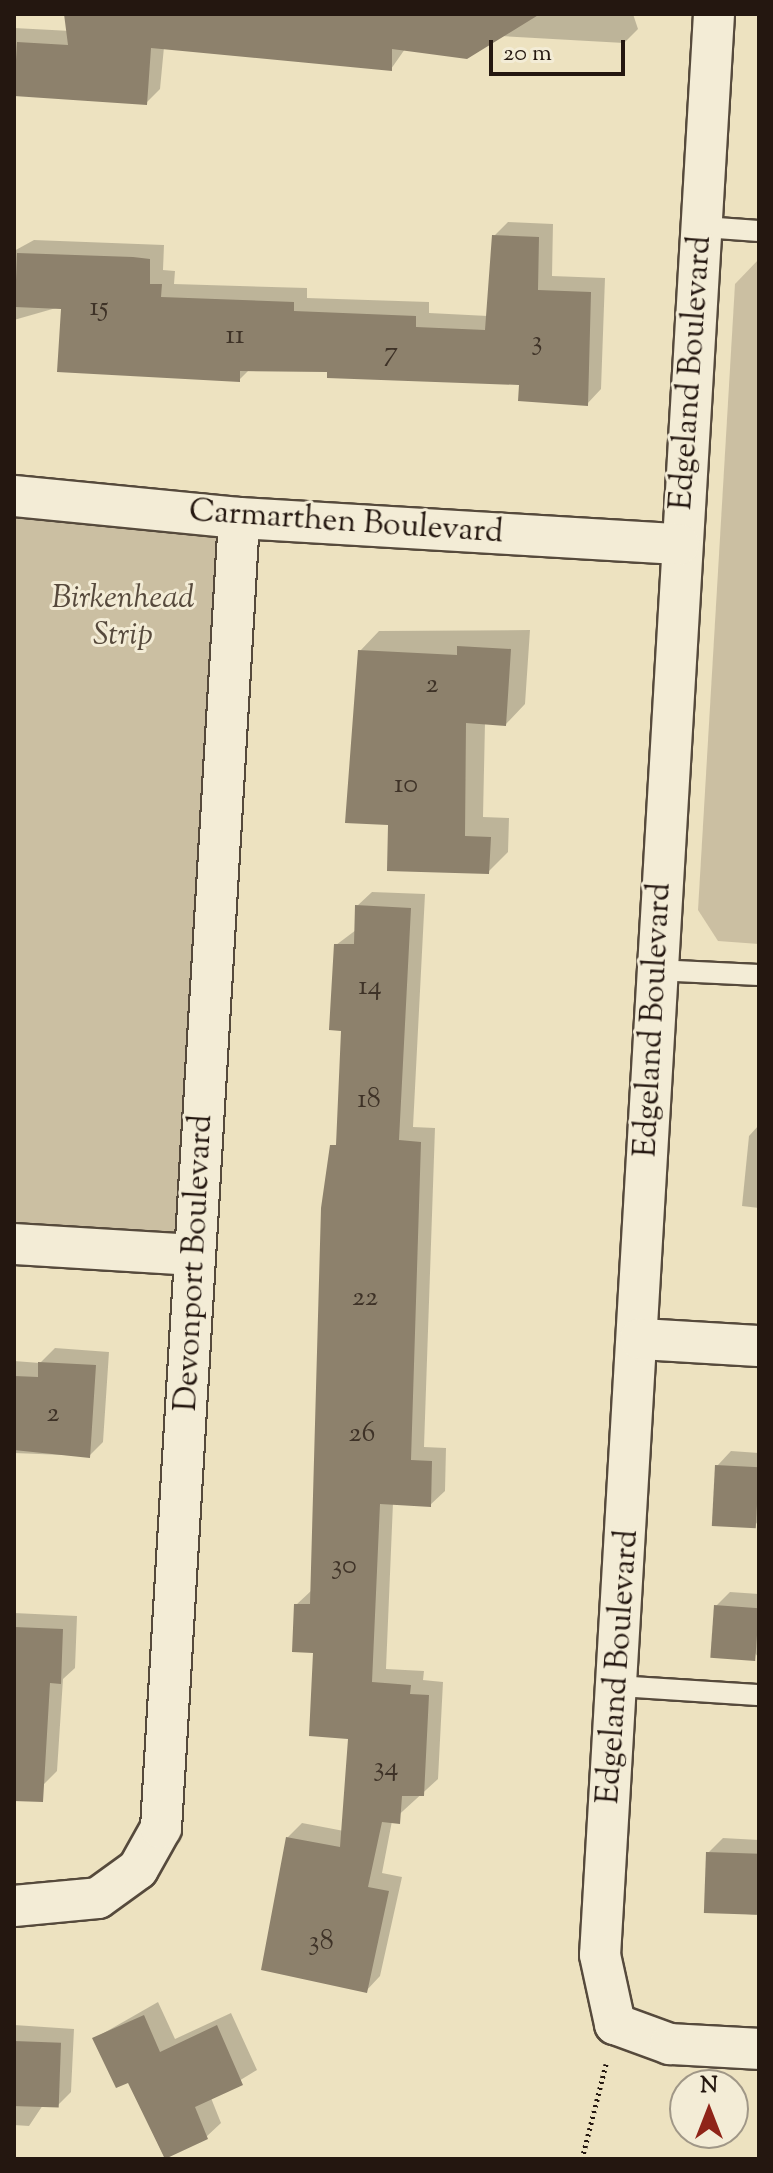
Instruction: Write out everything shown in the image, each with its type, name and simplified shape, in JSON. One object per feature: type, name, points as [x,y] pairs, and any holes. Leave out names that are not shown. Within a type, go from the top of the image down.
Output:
[{"type":"street","name":"Edgeland Boulevard","points":[[615,2024],[600,1955],[640,1339],[655,970],[679,544],[703,227],[714,14]]},
{"type":"street","name":"Carmarthen Boulevard","points":[[14,496],[239,518],[679,544]]},
{"type":"street","name":"Devonport Boulevard","points":[[14,1906],[98,1898],[138,1869],[161,1828],[239,518]]},
{"type":"street","points":[[14,1244],[195,1255]]},
{"type":"street","points":[[640,1339],[759,1346]]},
{"type":"street","points":[[615,2024],[670,2044],[759,2049]]},
{"type":"lane","points":[[703,227],[759,231]]},
{"type":"lane","points":[[655,970],[759,975]]},
{"type":"lane","points":[[618,1686],[759,1695]]},
{"type":"path","points":[[582,2159],[615,2024]]},
{"type":"green space","points":[[759,259],[759,944],[718,941],[698,910],[735,284]]},
{"type":"green space","name":"Birkenhead Strip","points":[[14,496],[239,518],[195,1255],[14,1244]]},
{"type":"building","points":[[64,14],[540,14],[467,59],[392,49],[392,71],[151,48],[147,105],[14,96],[17,42],[68,45]]},
{"type":"building","points":[[492,235],[539,237],[538,290],[591,292],[588,406],[518,401],[519,385],[327,378],[327,372],[240,371],[240,382],[57,372],[61,309],[15,307],[17,253],[133,257],[150,259],[150,284],[162,284],[161,297],[294,302],[294,311],[416,316],[416,327],[485,330]]},
{"type":"building","points":[[457,646],[511,649],[506,726],[466,723],[465,836],[491,837],[489,874],[387,871],[388,825],[345,823],[358,650],[457,655]]},
{"type":"building","points":[[355,905],[411,908],[399,1140],[421,1142],[411,1460],[432,1461],[431,1507],[380,1504],[372,1682],[411,1685],[410,1694],[429,1695],[424,1796],[402,1796],[400,1824],[382,1822],[368,1887],[389,1891],[367,1993],[261,1970],[286,1837],[340,1847],[348,1739],[309,1736],[313,1653],[292,1652],[294,1604],[310,1604],[321,1208],[330,1145],[336,1145],[341,1031],[329,1030],[334,944],[354,944]]},
{"type":"building","points":[[38,1362],[96,1365],[90,1458],[14,1450],[14,1376],[38,1377]]},
{"type":"building","points":[[715,1465],[759,1467],[756,1528],[712,1526]]},
{"type":"building","points":[[714,1605],[759,1608],[755,1661],[710,1658]]},
{"type":"building","points":[[14,1627],[63,1629],[61,1684],[50,1683],[43,1802],[14,1801]]},
{"type":"building","points":[[706,1852],[759,1854],[757,1915],[704,1913]]},
{"type":"building","points":[[144,2015],[160,2052],[217,2025],[243,2085],[195,2107],[208,2139],[165,2159],[128,2083],[116,2088],[92,2038]]},
{"type":"building","points":[[14,2041],[61,2043],[59,2108],[14,2106]]}]
